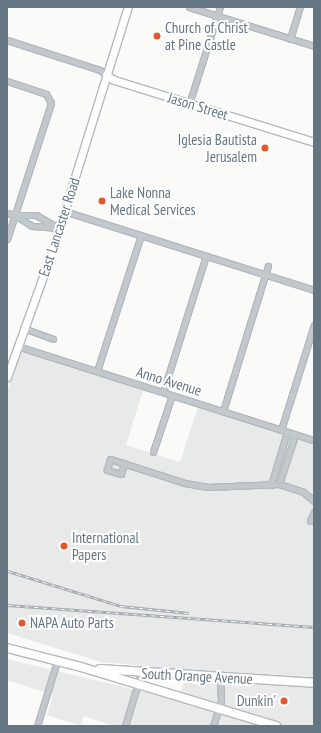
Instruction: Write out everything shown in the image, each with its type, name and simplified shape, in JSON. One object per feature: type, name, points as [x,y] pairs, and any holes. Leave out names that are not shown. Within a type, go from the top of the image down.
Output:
[{"type":"main road","name":"South Orange Avenue","points":[[7,648],[81,667],[276,726]]},
{"type":"main road","name":"South Orange Avenue","points":[[81,667],[141,673],[314,683]]},
{"type":"street","name":"East Lancaster Road","points":[[7,377],[59,228],[128,7]]},
{"type":"street","points":[[189,7],[314,46]]},
{"type":"street","points":[[189,104],[220,7]]},
{"type":"street","points":[[290,39],[300,7]]},
{"type":"street","points":[[7,40],[100,70],[106,75]]},
{"type":"street","name":"Jason Street","points":[[106,75],[114,80],[314,142]]},
{"type":"street","points":[[7,81],[46,94],[51,102],[51,108],[7,239]]},
{"type":"street","points":[[64,211],[314,290]]},
{"type":"street","points":[[7,213],[15,215],[30,214],[38,216],[59,228]]},
{"type":"street","points":[[27,223],[30,214]]},
{"type":"street","points":[[15,215],[34,227],[59,228]]},
{"type":"street","points":[[97,371],[141,235]]},
{"type":"street","points":[[163,392],[206,256]]},
{"type":"street","points":[[223,411],[268,266]]},
{"type":"street","points":[[281,430],[314,325]]},
{"type":"street","points":[[23,328],[53,339]]},
{"type":"street","name":"Anno Avenue","points":[[17,346],[314,440]]},
{"type":"street","points":[[153,452],[172,395]]},
{"type":"street","points":[[271,484],[287,432]]},
{"type":"street","points":[[279,484],[295,435]]},
{"type":"street","points":[[284,443],[292,444]]},
{"type":"street","points":[[124,463],[185,483],[208,487],[279,484],[303,492],[314,501]]},
{"type":"street","points":[[310,521],[314,512]]},
{"type":"street","points":[[37,726],[57,661]]},
{"type":"street","points":[[125,726],[141,673]]},
{"type":"street","points":[[213,726],[221,701],[220,677]]},
{"type":"shaded area","points":[[21,348],[144,387],[126,445],[180,462],[199,404],[314,440],[314,726],[114,726],[84,716],[81,726],[47,715],[53,695],[7,680],[7,659],[178,700],[184,682],[185,670],[101,662],[7,633],[7,391]]},
{"type":"railway","points":[[8,571],[121,606],[189,613]]},
{"type":"railway","points":[[7,605],[314,627]]},
{"type":"place","name":"Church of Christ at Pine Castle","points":[[157,36]]},
{"type":"place","name":"Iglesia Bautista Jerusalem","points":[[265,148]]},
{"type":"place","name":"Lake Nonna Medical Services","points":[[102,201]]},
{"type":"place","name":"International Papers","points":[[64,546]]},
{"type":"place","name":"NAPA Auto Parts","points":[[22,623]]},
{"type":"place","name":"Dunkin'","points":[[284,701]]}]
